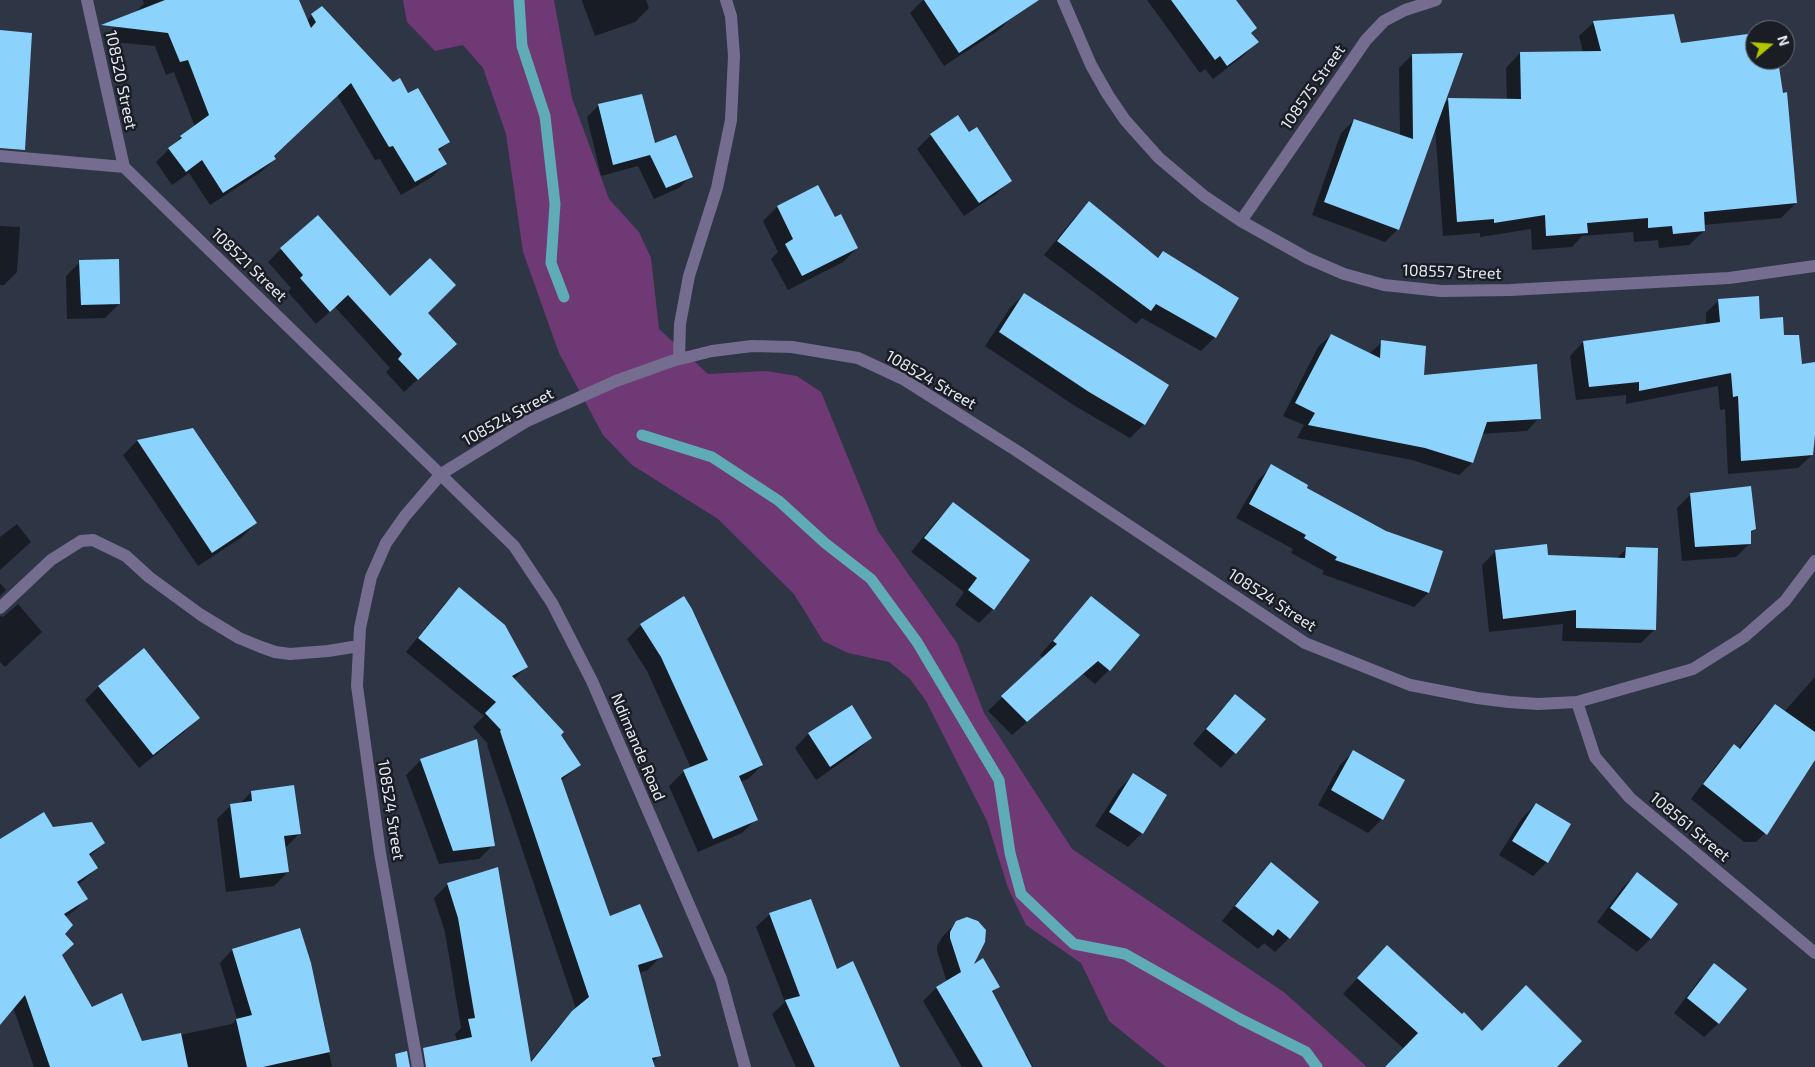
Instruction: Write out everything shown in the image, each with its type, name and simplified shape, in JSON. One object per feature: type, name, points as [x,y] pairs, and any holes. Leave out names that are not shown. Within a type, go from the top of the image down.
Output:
[{"type":"street","name":"108520 Street","points":[[87,0],[124,167]]},
{"type":"street","points":[[679,359],[680,324],[689,276],[717,188],[731,120],[734,56],[731,16],[726,0]]},
{"type":"street","name":"108557 Street","points":[[1063,0],[1091,65],[1125,120],[1159,158],[1204,196],[1241,221],[1308,258],[1344,274],[1384,285],[1441,290],[1510,290],[1729,278],[1815,266]]},
{"type":"street","name":"108575 Street","points":[[1241,221],[1366,40],[1384,21],[1405,10],[1436,0]]},
{"type":"street","points":[[0,156],[124,167]]},
{"type":"street","name":"108521 Street","points":[[124,167],[441,474]]},
{"type":"street","name":"108524 Street","points":[[418,1067],[380,853],[357,686],[360,628],[371,577],[386,543],[405,516],[441,474],[527,421],[616,380],[679,359],[712,351],[752,346],[792,347],[858,358],[903,379],[1017,451],[1305,643],[1410,685],[1509,702],[1538,704],[1577,702],[1693,669],[1744,637],[1785,601],[1815,561]]},
{"type":"street","name":"Ndimande Road","points":[[441,474],[514,546],[552,603],[592,681],[721,978],[745,1067]]},
{"type":"street","points":[[0,608],[51,560],[81,541],[93,540],[126,556],[148,577],[201,615],[239,638],[261,648],[290,654],[359,646]]},
{"type":"street","name":"108561 Street","points":[[1577,702],[1595,757],[1630,798],[1815,953]]},
{"type":"shaded area","points":[[403,0],[554,0],[572,98],[609,199],[639,232],[651,258],[659,329],[708,374],[766,371],[797,376],[821,392],[878,531],[957,643],[984,713],[1072,849],[1285,993],[1367,1067],[1166,1067],[1109,1021],[1081,963],[1026,925],[1008,888],[987,821],[926,701],[910,679],[889,662],[848,653],[823,641],[794,594],[718,519],[632,465],[603,435],[559,353],[523,252],[506,134],[483,68],[463,45],[435,51],[407,22]]},
{"type":"building","points":[[165,0],[299,0],[311,28],[316,22],[311,14],[322,6],[393,82],[400,78],[408,93],[418,88],[450,142],[438,149],[447,164],[415,182],[393,146],[389,147],[351,83],[274,156],[276,159],[223,193],[202,160],[186,172],[168,148],[182,138],[180,136],[209,115],[188,60],[180,62],[168,33],[101,25]]},
{"type":"building","points":[[924,0],[1039,0],[959,53]]},
{"type":"building","points":[[1171,0],[1236,0],[1257,28],[1251,33],[1259,42],[1227,66],[1220,56],[1215,60]]},
{"type":"building","points":[[1674,14],[1681,43],[1745,34],[1745,70],[1780,70],[1783,93],[1787,92],[1797,203],[1704,212],[1705,231],[1673,234],[1672,226],[1648,228],[1648,218],[1587,223],[1588,233],[1546,236],[1545,215],[1494,223],[1494,219],[1457,222],[1448,98],[1521,99],[1520,52],[1601,51],[1593,21]]},
{"type":"building","points":[[0,30],[32,33],[25,150],[0,148]]},
{"type":"building","points":[[1463,53],[1399,230],[1324,202],[1354,119],[1413,139],[1412,54]]},
{"type":"building","points":[[642,94],[655,143],[676,135],[693,177],[666,188],[650,155],[613,165],[598,104]]},
{"type":"building","points":[[958,115],[969,132],[977,127],[1012,181],[979,203],[930,134]]},
{"type":"building","points":[[818,185],[835,217],[841,214],[858,248],[802,276],[785,244],[793,239],[777,206]]},
{"type":"building","points":[[1089,201],[1158,258],[1163,251],[1239,298],[1216,338],[1156,304],[1151,311],[1057,241]]},
{"type":"building","points":[[318,215],[390,296],[430,258],[456,285],[428,313],[457,344],[418,380],[398,359],[402,354],[348,295],[330,312],[300,278],[303,275],[280,248]]},
{"type":"building","points":[[119,259],[120,304],[81,305],[79,260]]},
{"type":"building","points":[[1024,293],[1169,385],[1145,425],[1089,392],[999,332]]},
{"type":"building","points":[[1759,296],[1760,319],[1783,317],[1784,335],[1799,335],[1802,364],[1815,362],[1815,435],[1813,455],[1741,461],[1738,396],[1733,397],[1731,373],[1639,391],[1639,382],[1589,387],[1583,341],[1720,322],[1718,299]]},
{"type":"building","points":[[1331,334],[1380,358],[1381,340],[1426,346],[1424,375],[1537,364],[1541,419],[1487,422],[1473,463],[1425,448],[1308,425],[1315,413],[1295,403]]},
{"type":"building","points":[[193,428],[257,523],[212,553],[137,440]]},
{"type":"building","points":[[1271,464],[1308,485],[1307,488],[1386,531],[1443,551],[1429,593],[1335,560],[1337,557],[1304,538],[1306,535],[1249,504]]},
{"type":"building","points":[[1751,486],[1756,529],[1751,531],[1751,544],[1695,547],[1690,493]]},
{"type":"building","points":[[953,502],[1030,560],[994,610],[968,590],[977,578],[924,538]]},
{"type":"building","points":[[1547,544],[1548,555],[1625,558],[1626,547],[1658,548],[1656,630],[1576,628],[1576,610],[1503,619],[1495,550]]},
{"type":"building","points":[[459,587],[505,625],[528,667],[512,676],[564,732],[561,735],[581,765],[561,778],[610,916],[640,904],[663,957],[638,965],[661,1056],[652,1058],[655,1067],[426,1067],[423,1048],[472,1037],[468,1019],[475,1018],[458,918],[447,883],[498,867],[531,1062],[572,1011],[589,997],[501,730],[485,713],[496,702],[418,638]]},
{"type":"building","points":[[684,596],[692,609],[763,765],[739,776],[758,820],[713,839],[683,770],[708,760],[661,657],[640,624]]},
{"type":"building","points":[[1091,596],[1140,635],[1110,671],[1098,661],[1027,722],[1001,696],[1057,644],[1053,641]]},
{"type":"building","points":[[144,648],[200,718],[153,755],[98,686]]},
{"type":"building","points":[[1235,694],[1266,719],[1236,754],[1206,729]]},
{"type":"building","points":[[1775,704],[1815,732],[1815,760],[1767,835],[1703,784],[1734,744],[1740,749]]},
{"type":"building","points":[[852,705],[872,738],[830,767],[808,733]]},
{"type":"building","points":[[477,739],[495,846],[453,851],[420,759]]},
{"type":"building","points":[[1353,750],[1405,780],[1383,820],[1331,790]]},
{"type":"building","points":[[1133,773],[1167,795],[1143,834],[1109,812]]},
{"type":"building","points":[[294,785],[301,834],[284,836],[289,872],[240,878],[230,804],[252,801],[251,791]]},
{"type":"building","points":[[1536,803],[1571,824],[1548,863],[1512,841]]},
{"type":"building","points":[[44,812],[53,827],[92,822],[105,843],[89,854],[98,868],[77,882],[88,899],[64,914],[73,925],[65,934],[74,944],[62,955],[92,1007],[122,993],[142,1041],[181,1033],[188,1067],[50,1067],[25,995],[0,1025],[0,839]]},
{"type":"building","points":[[1271,862],[1319,902],[1290,939],[1278,929],[1273,936],[1235,906]]},
{"type":"building","points":[[1637,872],[1678,904],[1651,939],[1610,908]]},
{"type":"building","points":[[811,899],[837,969],[853,961],[900,1067],[815,1067],[785,1000],[800,996],[769,913]]},
{"type":"building","points":[[967,917],[978,921],[986,930],[985,942],[974,964],[983,958],[1000,987],[992,991],[1032,1067],[983,1067],[936,987],[961,972],[950,938],[950,932],[956,921]]},
{"type":"building","points":[[300,928],[311,963],[330,1052],[263,1067],[247,1067],[236,1019],[252,1015],[232,949]]},
{"type":"building","points":[[1387,945],[1462,1014],[1464,1012],[1482,1031],[1526,985],[1582,1041],[1557,1067],[1385,1067],[1418,1033],[1357,978]]},
{"type":"building","points":[[1714,963],[1747,989],[1719,1024],[1687,998]]},
{"type":"building","points":[[407,1051],[410,1067],[397,1067],[395,1054]]},
{"type":"waterway","points":[[519,0],[522,46],[545,116],[555,204],[551,263],[564,297]]},
{"type":"waterway","points":[[642,435],[712,457],[779,501],[825,543],[871,579],[917,642],[999,780],[1010,853],[1021,894],[1061,932],[1074,944],[1125,954],[1240,1019],[1306,1052],[1317,1067]]}]
